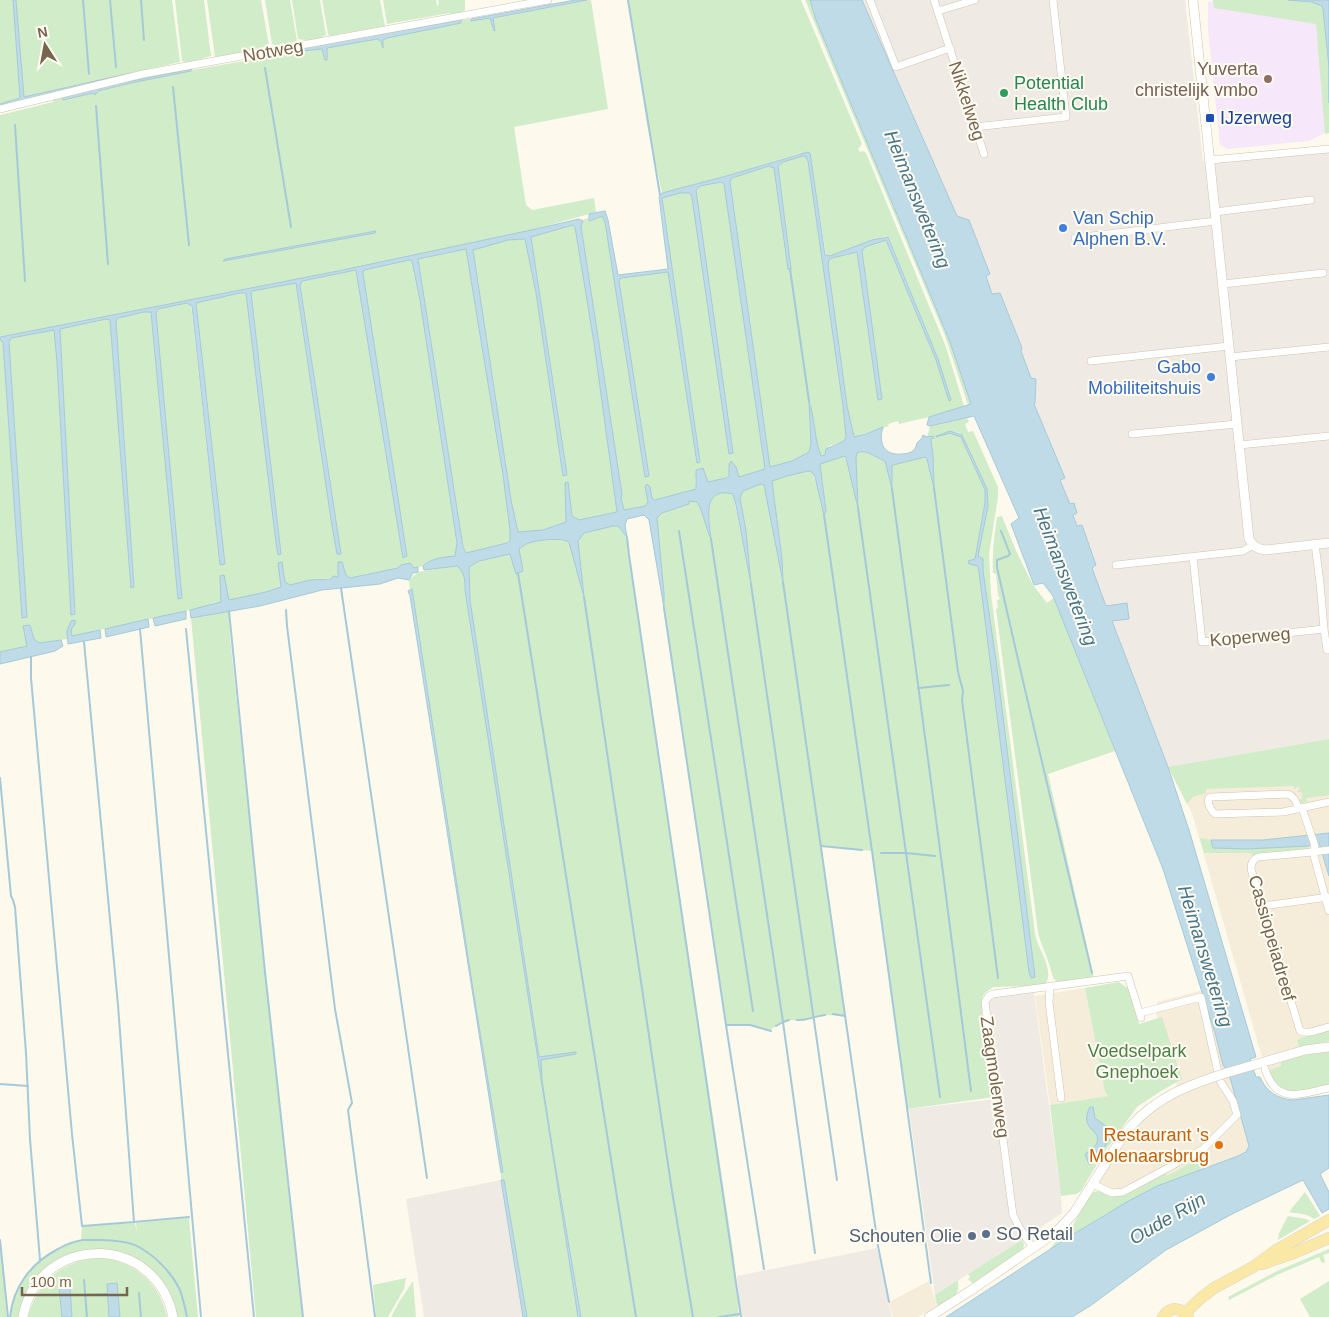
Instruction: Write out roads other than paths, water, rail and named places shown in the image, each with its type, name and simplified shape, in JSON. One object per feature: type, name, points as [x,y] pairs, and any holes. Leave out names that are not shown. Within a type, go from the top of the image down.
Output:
[{"type":"main road","points":[[1163,1317],[1168,1311],[1173,1309],[1181,1310],[1187,1315],[1202,1297],[1214,1288],[1253,1267],[1275,1251],[1329,1220]]},
{"type":"main road","points":[[1253,1267],[1279,1259],[1329,1238]]},
{"type":"street","name":"Notweg","points":[[0,109],[143,74],[548,0]]},
{"type":"street","name":"Nikkelweg","points":[[870,0],[896,67],[950,48]]},
{"type":"street","name":"Nikkelweg","points":[[934,0],[984,154]]},
{"type":"street","points":[[938,11],[975,0]]},
{"type":"street","points":[[976,127],[1066,117],[1053,0]]},
{"type":"street","points":[[1193,0],[1249,539],[1258,549],[1265,550],[1329,543]]},
{"type":"street","points":[[1210,160],[1329,149]]},
{"type":"street","points":[[1074,238],[1311,200]]},
{"type":"street","points":[[1223,284],[1323,273]]},
{"type":"street","points":[[1091,361],[1229,346]]},
{"type":"street","points":[[1230,357],[1329,347]]},
{"type":"street","points":[[1132,434],[1237,424]]},
{"type":"street","points":[[1239,445],[1329,436]]},
{"type":"street","points":[[1315,544],[1324,629],[1327,650],[1329,650]]},
{"type":"street","points":[[1116,565],[1243,551],[1253,545]]},
{"type":"street","name":"Koperweg","points":[[1193,557],[1202,642],[1324,629]]},
{"type":"street","points":[[1329,802],[1300,808],[1275,813],[1215,814],[1212,812],[1208,801],[1211,797],[1288,794],[1293,796],[1297,802],[1300,808],[1309,827],[1329,911]]},
{"type":"street","name":"Cassiopeiadreef","points":[[1329,850],[1258,857],[1251,864],[1300,1031],[1308,1033],[1329,1027]]},
{"type":"street","points":[[1263,906],[1327,897]]},
{"type":"street","name":"Zaagmolenweg","points":[[1033,1248],[1013,1215],[985,1002],[989,996],[1128,976],[1141,1015],[1201,998],[1220,1081],[1233,1101],[1237,1115],[1203,1149],[1123,1192],[1112,1193],[1093,1184]]},
{"type":"street","points":[[1050,986],[1049,1002],[1061,1098]]},
{"type":"street","points":[[929,1317],[1056,1232],[1070,1218],[1130,1127],[1156,1102],[1182,1088],[1226,1073],[1305,1050],[1329,1046]]},
{"type":"street","points":[[1265,1068],[1270,1083],[1282,1093],[1297,1094],[1329,1088]]},
{"type":"street","points":[[24,1317],[28,1299],[35,1287],[50,1270],[71,1258],[95,1253],[119,1256],[146,1270],[163,1291],[169,1302],[173,1317]]},
{"type":"water","points":[[13,0],[16,0],[24,97],[131,74],[0,106],[0,104],[20,98]]},
{"type":"water","points":[[575,0],[587,0],[493,18],[495,31],[490,18],[471,21],[471,19]]},
{"type":"water","points":[[810,0],[862,0],[957,216],[969,220],[990,274],[986,276],[992,294],[1000,293],[1022,348],[1021,351],[1031,378],[1036,379],[1034,404],[1065,478],[1060,480],[1070,504],[1074,503],[1077,513],[1073,515],[1077,526],[1082,525],[1096,565],[1092,568],[1106,606],[1127,603],[1129,619],[1112,621],[1168,767],[1189,830],[1256,1057],[1250,1059],[1256,1077],[1260,1077],[1269,1090],[1282,1098],[1293,1100],[1329,1095],[1329,1168],[1320,1174],[1329,1192],[1329,1209],[1322,1213],[1303,1180],[1234,1213],[1166,1250],[1072,1317],[946,1317],[1125,1203],[1157,1186],[1238,1156],[1246,1152],[1249,1146],[1229,1074],[1223,1065],[1215,1033],[1163,869],[1053,596],[1043,583],[1034,585],[1011,524],[1019,518],[974,416],[930,426],[927,425],[929,417],[971,404],[950,342],[816,20]]},
{"type":"water","points":[[1288,0],[1329,0],[1329,67],[1322,6],[1312,2]]},
{"type":"water","points":[[461,20],[461,23],[387,38],[383,40],[383,48],[381,41],[377,39],[327,48],[327,60],[325,60],[322,49],[302,51],[302,48]]},
{"type":"water","points":[[192,69],[191,71],[98,91],[95,95],[93,93],[63,100],[62,97],[121,83]]},
{"type":"water","points":[[810,153],[825,255],[830,256],[872,240],[888,237],[938,359],[951,400],[949,401],[936,360],[886,240],[865,247],[862,251],[882,399],[878,400],[857,252],[832,258],[829,260],[828,265],[847,406],[854,437],[883,427],[881,438],[884,447],[891,453],[902,454],[914,450],[923,435],[927,437],[933,436],[934,438],[931,440],[934,488],[925,457],[893,465],[892,489],[885,461],[864,452],[857,453],[856,457],[858,508],[845,456],[820,464],[826,511],[824,515],[815,477],[812,472],[808,471],[772,481],[783,582],[764,485],[761,484],[743,491],[740,498],[746,531],[751,584],[733,494],[723,493],[716,495],[711,500],[709,514],[711,539],[697,502],[689,501],[689,504],[662,513],[657,518],[664,608],[649,520],[644,515],[627,519],[625,525],[627,537],[618,526],[613,526],[584,533],[578,541],[584,597],[569,542],[565,540],[544,540],[523,546],[519,549],[523,571],[516,574],[510,554],[479,561],[469,567],[470,600],[539,1057],[576,1052],[576,1054],[541,1060],[542,1080],[554,1158],[581,1317],[578,1317],[464,577],[462,571],[457,566],[424,570],[423,566],[426,563],[443,557],[455,556],[457,543],[420,300],[412,261],[409,260],[364,270],[363,273],[407,556],[403,558],[356,270],[302,281],[300,285],[341,554],[337,554],[332,526],[296,283],[252,291],[251,293],[281,554],[278,555],[246,293],[196,303],[225,564],[220,565],[192,306],[187,303],[158,309],[156,313],[182,598],[178,599],[151,312],[118,318],[116,321],[134,587],[131,588],[110,320],[106,319],[60,329],[75,614],[71,615],[54,330],[11,338],[9,342],[27,617],[22,618],[3,342],[0,340],[0,337],[338,271],[579,219],[583,221],[581,226],[622,494],[621,498],[624,510],[645,506],[648,502],[645,486],[647,484],[650,487],[652,498],[655,500],[696,489],[696,470],[703,468],[708,482],[729,476],[731,461],[736,467],[739,477],[765,469],[724,184],[721,182],[700,186],[696,190],[733,453],[729,454],[692,198],[690,193],[680,193],[662,198],[700,462],[697,463],[668,272],[621,278],[619,281],[649,476],[645,477],[605,222],[602,216],[589,221],[589,214],[605,211],[618,275],[668,269],[659,197],[662,193]],"holes":[[[803,156],[808,161],[846,437],[844,441],[826,449],[825,455],[821,456],[809,401],[811,443],[809,452],[792,461],[770,467],[730,182],[732,178],[769,166],[774,168],[788,269],[791,269],[778,166],[783,162]],[[573,225],[575,227],[594,343],[617,512],[579,520],[572,516],[568,482],[565,483],[566,522],[543,530],[518,532],[511,500],[473,250],[508,240],[525,239],[536,293],[563,476],[567,475],[531,237]],[[466,249],[503,475],[510,541],[466,553],[463,547],[418,259]]]},
{"type":"water","points":[[376,231],[375,233],[223,261],[225,259]]},
{"type":"water","points":[[950,431],[962,435],[987,489],[988,506],[978,556],[983,559],[983,571],[997,668],[1035,977],[1031,978],[979,572],[978,566],[969,564],[968,561],[975,559],[985,503],[985,490],[961,437],[950,433],[936,437]]},
{"type":"water","points":[[282,562],[285,582],[290,585],[310,580],[331,579],[333,576],[338,577],[338,562],[342,562],[346,575],[350,578],[398,568],[401,565],[410,563],[414,568],[418,567],[418,572],[413,573],[409,580],[398,578],[380,584],[322,590],[260,606],[191,618],[190,610],[221,602],[220,576],[224,575],[229,600],[281,587],[278,563]]},
{"type":"water","points":[[412,589],[503,1172],[501,1173],[408,591]]},
{"type":"water","points":[[186,611],[186,619],[155,626],[153,618]]},
{"type":"water","points":[[148,619],[149,627],[106,637],[105,629]]},
{"type":"water","points":[[75,620],[71,632],[72,636],[100,630],[101,638],[68,644],[67,631],[71,621]]},
{"type":"water","points":[[30,625],[34,639],[39,643],[61,640],[63,646],[55,651],[0,664],[0,652],[27,646],[23,626]]},
{"type":"water","points":[[1329,833],[1329,876],[1319,843],[1309,846],[1247,849],[1213,848],[1211,840],[1263,840]]},
{"type":"water","points":[[1090,1107],[1093,1107],[1095,1118],[1112,1131],[1114,1135],[1105,1146],[1097,1151],[1091,1164],[1089,1164],[1085,1154],[1097,1143],[1098,1138],[1088,1125],[1087,1115]]},
{"type":"water","points":[[501,1180],[504,1180],[527,1317],[523,1317]]},
{"type":"water","points":[[117,1283],[120,1317],[109,1317],[107,1284]]},
{"type":"water","points":[[70,1287],[72,1317],[62,1317],[59,1288]]},
{"type":"waterway","points":[[83,0],[89,74]]},
{"type":"waterway","points":[[110,0],[116,67]]},
{"type":"waterway","points":[[141,0],[144,40]]},
{"type":"waterway","points":[[628,0],[660,195]]},
{"type":"waterway","points":[[265,68],[291,227]]},
{"type":"waterway","points":[[173,87],[189,245]]},
{"type":"waterway","points":[[96,106],[108,264]]},
{"type":"waterway","points":[[15,125],[25,281]]},
{"type":"waterway","points":[[790,269],[809,401]]},
{"type":"waterway","points":[[934,488],[958,672],[963,691],[962,700],[998,978]]},
{"type":"waterway","points":[[892,489],[971,1091]]},
{"type":"waterway","points":[[858,508],[940,1097]]},
{"type":"waterway","points":[[824,515],[931,1283]]},
{"type":"waterway","points":[[679,531],[753,1011]]},
{"type":"waterway","points":[[1001,531],[1010,554],[997,560],[997,567],[1092,973]]},
{"type":"waterway","points":[[627,537],[741,1317]]},
{"type":"waterway","points":[[711,539],[783,1022],[815,1253]]},
{"type":"waterway","points":[[518,573],[636,1317]]},
{"type":"waterway","points":[[783,582],[878,1246],[889,1302]]},
{"type":"waterway","points":[[751,584],[837,1180]]},
{"type":"waterway","points":[[341,588],[427,1178]]},
{"type":"waterway","points":[[584,597],[672,1191],[693,1317]]},
{"type":"waterway","points":[[664,608],[764,1269]]},
{"type":"waterway","points":[[286,610],[335,1009],[352,1103],[348,1110],[375,1317]]},
{"type":"waterway","points":[[229,611],[265,972],[303,1317]]},
{"type":"waterway","points":[[140,629],[201,1317]]},
{"type":"waterway","points":[[186,629],[254,1317]]},
{"type":"waterway","points":[[31,657],[31,678],[82,1226],[134,1222],[118,1005],[84,642]]},
{"type":"waterway","points":[[918,688],[949,685]]},
{"type":"waterway","points":[[0,778],[11,896],[15,907],[40,1260]]},
{"type":"waterway","points":[[821,846],[862,850]]},
{"type":"waterway","points":[[881,853],[935,856]]},
{"type":"waterway","points":[[833,1014],[845,1016]]},
{"type":"waterway","points":[[797,1020],[825,1015]]},
{"type":"waterway","points":[[776,1026],[789,1020]]},
{"type":"waterway","points":[[726,1025],[750,1025],[771,1031]]},
{"type":"waterway","points":[[0,1084],[28,1086]]},
{"type":"waterway","points":[[134,1222],[189,1217]]},
{"type":"waterway","points":[[0,1240],[8,1317]]},
{"type":"waterway","points":[[10,1317],[19,1286],[32,1269],[58,1249],[70,1243],[83,1240],[106,1240],[126,1243],[135,1245],[151,1255],[167,1270],[176,1282],[182,1295],[187,1317]]},
{"type":"waterway","points":[[84,1280],[87,1317]]},
{"type":"waterway","points":[[139,1293],[141,1317]]},
{"type":"waterway","points":[[85,1295],[107,1294]]},
{"type":"waterway","points":[[719,1317],[740,1314]]},
{"type":"place","name":"Yuverta christelijk vmbo","points":[[1268,79]]},
{"type":"place","name":"Potential Health Club","points":[[1004,93]]},
{"type":"place","name":"IJzerweg","points":[[1210,118]]},
{"type":"place","name":"Van Schip Alphen B.V.","points":[[1063,228]]},
{"type":"place","name":"Gabo Mobiliteitshuis","points":[[1211,377]]},
{"type":"place","name":"Restaurant 's Molenaarsbrug","points":[[1219,1145]]},
{"type":"place","name":"SO Retail","points":[[986,1234]]},
{"type":"place","name":"Schouten Olie","points":[[972,1236]]},
{"type":"water label","name":"Heimanswetering","points":[[918,199]]},
{"type":"water label","name":"Heimanswetering","points":[[1066,576]]},
{"type":"water label","name":"Heimanswetering","points":[[1206,956]]},
{"type":"water label","name":"Oude Rijn","points":[[1167,1218]]},
{"type":"park label","name":"Voedselpark Gnephoek","points":[[1137,1061]]}]
